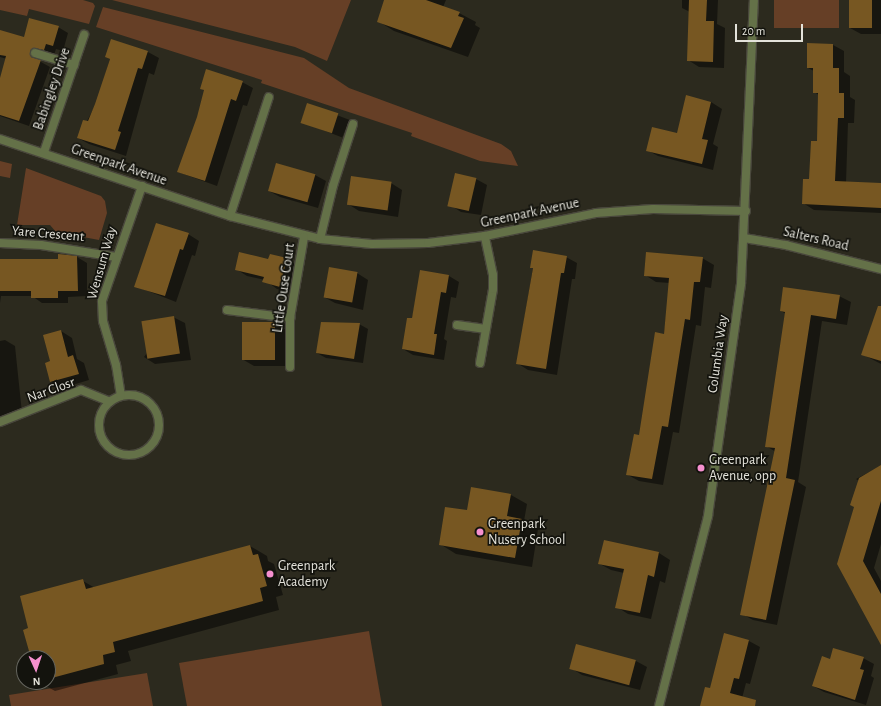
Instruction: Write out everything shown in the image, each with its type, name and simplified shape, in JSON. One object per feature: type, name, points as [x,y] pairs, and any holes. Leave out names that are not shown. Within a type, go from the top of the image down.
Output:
[{"type":"street","name":"Columbia Way","points":[[659,706],[708,516],[741,284],[746,211],[754,0]]},
{"type":"street","name":"Babingley Drive","points":[[44,152],[84,35]]},
{"type":"street","points":[[35,53],[74,65]]},
{"type":"street","points":[[230,216],[269,97]]},
{"type":"street","points":[[320,239],[333,186],[353,124]]},
{"type":"street","name":"Greenpark Avenue","points":[[0,139],[44,152],[230,216],[304,237],[320,239],[402,245],[485,236],[596,213],[653,209],[746,211]]},
{"type":"street","name":"Wensum Way","points":[[121,396],[116,365],[103,321],[102,301],[116,257],[142,186]]},
{"type":"street","points":[[480,363],[493,275],[485,236]]},
{"type":"street","name":"Little Ouse Court","points":[[290,367],[290,318],[304,237]]},
{"type":"street","name":"Salters Road","points":[[744,238],[786,245],[881,269]]},
{"type":"street","name":"Yare Crescent","points":[[0,243],[41,244],[116,257]]},
{"type":"street","points":[[227,310],[290,318]]},
{"type":"street","points":[[457,325],[486,329]]},
{"type":"street","name":"Nar Closr","points":[[0,422],[81,390],[110,402]]},
{"type":"street","points":[[135,395],[148,401],[156,412],[159,426],[156,439],[147,449],[134,454],[121,454],[109,448],[101,437],[98,424],[101,412],[110,402],[121,396],[135,395]]},
{"type":"shaded area","points":[[0,0],[83,0],[93,3],[95,6],[89,24],[29,9],[27,16],[0,10]]},
{"type":"shaded area","points":[[112,0],[351,0],[327,61],[295,47]]},
{"type":"shaded area","points":[[774,0],[839,0],[839,28],[774,28]]},
{"type":"shaded area","points":[[103,7],[304,58],[349,88],[501,144],[511,151],[518,166],[480,161],[411,136],[412,133],[261,83],[262,80],[96,27]]},
{"type":"shaded area","points":[[0,161],[12,164],[10,178],[0,176]]},
{"type":"shaded area","points":[[26,168],[101,196],[105,201],[107,213],[99,240],[56,232],[50,225],[17,225]]},
{"type":"shaded area","points":[[369,631],[382,706],[187,706],[179,663]]},
{"type":"shaded area","points":[[147,673],[153,706],[11,706],[9,695],[40,690],[56,690],[56,688]]},
{"type":"building","points":[[384,0],[426,0],[460,12],[458,16],[464,18],[451,48],[377,22]]},
{"type":"building","points":[[689,0],[707,0],[706,21],[714,21],[713,62],[687,61]]},
{"type":"building","points":[[849,0],[872,0],[872,28],[849,28]]},
{"type":"building","points":[[29,18],[59,26],[53,46],[46,44],[44,50],[34,48],[30,51],[31,57],[41,60],[19,121],[0,115],[0,78],[6,56],[0,55],[0,30],[24,37]]},
{"type":"building","points":[[111,39],[148,51],[142,69],[138,68],[118,131],[121,132],[115,150],[77,138],[83,120],[88,121],[95,104],[110,59],[105,57]]},
{"type":"building","points":[[807,43],[833,44],[833,68],[839,68],[839,93],[844,93],[844,118],[838,118],[835,181],[881,183],[881,208],[802,204],[803,179],[809,179],[811,141],[817,141],[818,93],[813,93],[813,68],[807,68]]},
{"type":"building","points":[[206,69],[243,81],[236,101],[231,99],[205,181],[177,172],[197,117],[204,90],[200,89]]},
{"type":"building","points":[[686,95],[711,102],[702,139],[708,140],[702,164],[646,151],[652,127],[677,133]]},
{"type":"building","points":[[307,103],[338,113],[332,133],[301,123]]},
{"type":"building","points":[[276,163],[315,174],[307,202],[268,191]]},
{"type":"building","points":[[455,173],[476,178],[469,211],[447,206]]},
{"type":"building","points":[[351,176],[392,182],[388,210],[347,205]]},
{"type":"building","points":[[156,223],[189,233],[183,250],[180,249],[165,296],[134,287]]},
{"type":"building","points":[[533,250],[567,256],[564,273],[561,273],[546,369],[516,364],[533,268],[530,268]]},
{"type":"building","points":[[239,252],[268,259],[270,254],[287,258],[280,287],[262,282],[264,277],[235,270]]},
{"type":"building","points":[[646,252],[703,257],[700,282],[694,282],[690,320],[685,319],[668,427],[662,426],[652,479],[626,475],[634,434],[639,435],[655,332],[664,334],[669,278],[644,276]]},
{"type":"building","points":[[58,254],[77,256],[78,291],[58,291],[58,298],[31,298],[31,291],[0,291],[0,259],[58,259]]},
{"type":"building","points":[[329,267],[358,272],[352,303],[324,298]]},
{"type":"building","points":[[420,270],[449,275],[446,293],[441,292],[434,334],[437,334],[434,355],[402,349],[407,318],[412,318]]},
{"type":"building","points":[[783,287],[840,295],[836,319],[811,315],[786,478],[795,480],[766,620],[740,615],[775,448],[765,447],[785,312],[780,311]]},
{"type":"building","points":[[878,306],[881,306],[881,361],[861,355]]},
{"type":"building","points":[[174,316],[180,354],[147,359],[141,321]]},
{"type":"building","points":[[242,322],[275,322],[275,360],[242,360]]},
{"type":"building","points":[[321,322],[360,323],[354,359],[316,353]]},
{"type":"building","points":[[61,330],[68,357],[73,355],[79,374],[50,382],[45,363],[50,361],[43,335]]},
{"type":"building","points":[[881,465],[881,501],[863,561],[881,594],[881,645],[837,564],[854,507],[850,505],[859,478]]},
{"type":"building","name":"Greenpark Nusery School","points":[[471,487],[511,494],[507,516],[522,519],[515,558],[439,545],[445,507],[467,510]]},
{"type":"building","points":[[604,540],[659,552],[654,577],[648,575],[640,613],[615,608],[624,569],[598,564]]},
{"type":"building","name":"Greenpark Academy","points":[[250,545],[253,555],[258,554],[267,586],[260,588],[263,601],[113,642],[115,652],[103,655],[104,664],[56,677],[56,650],[29,650],[23,630],[28,628],[20,596],[83,579],[86,589]]},
{"type":"building","points":[[724,633],[749,640],[739,679],[734,678],[730,693],[756,700],[755,706],[700,706],[705,687],[710,688]]},
{"type":"building","points":[[576,644],[636,660],[629,685],[569,669]]},
{"type":"building","points":[[833,648],[864,657],[860,669],[864,670],[855,700],[812,686],[822,656],[830,659]]},
{"type":"place","name":"Greenpark Avenue, opp","points":[[701,468]]},
{"type":"place","name":"Greenpark Nusery School","points":[[480,532]]},
{"type":"place","name":"Greenpark Academy","points":[[270,574]]}]
